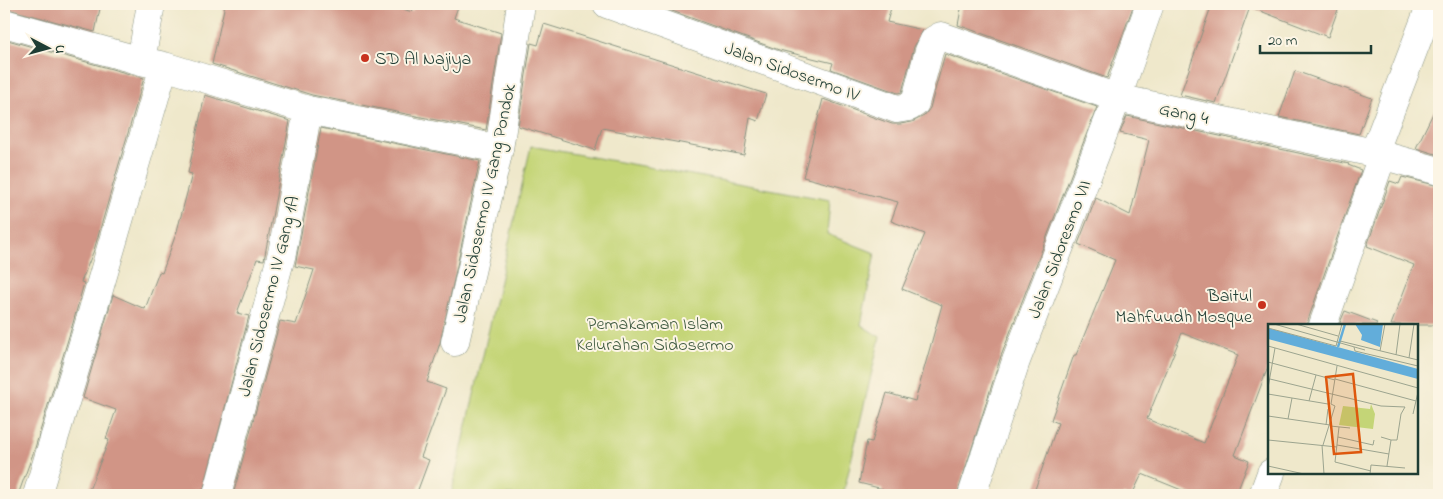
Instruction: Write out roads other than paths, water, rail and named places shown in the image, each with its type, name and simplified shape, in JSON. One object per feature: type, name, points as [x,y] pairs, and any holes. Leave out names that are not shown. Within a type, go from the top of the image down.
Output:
[{"type":"street","points":[[37,495],[88,327],[153,64],[151,4]]},
{"type":"street","name":"Jalan Sidosermo IV Gang Pondok","points":[[455,342],[499,149],[521,4]]},
{"type":"street","name":"Jalan Sidosermo IV","points":[[607,4],[897,109],[909,107],[915,103],[929,51],[934,40]]},
{"type":"street","name":"Jalan Sidoresmo VII","points":[[972,495],[1016,361],[1117,98],[1150,4]]},
{"type":"street","points":[[1323,324],[1378,155],[1431,4]]},
{"type":"street","points":[[4,24],[153,64],[308,110],[499,149]]},
{"type":"street","name":"Gang 4","points":[[934,40],[941,36],[1117,98],[1378,155],[1439,171]]},
{"type":"street","name":"Jalan Sidosermo IV Gang 1A","points":[[217,495],[282,253],[308,110]]},
{"type":"street","points":[[1263,495],[1271,474]]},
{"type":"place","name":"SD Al Najiya","points":[[365,58]]},
{"type":"place","name":"Baitul Mahfuudh Mosque","points":[[1262,305]]},
{"type":"park label","name":"Pemakaman Islam Kelurahan Sidosermo","points":[[655,333]]}]
